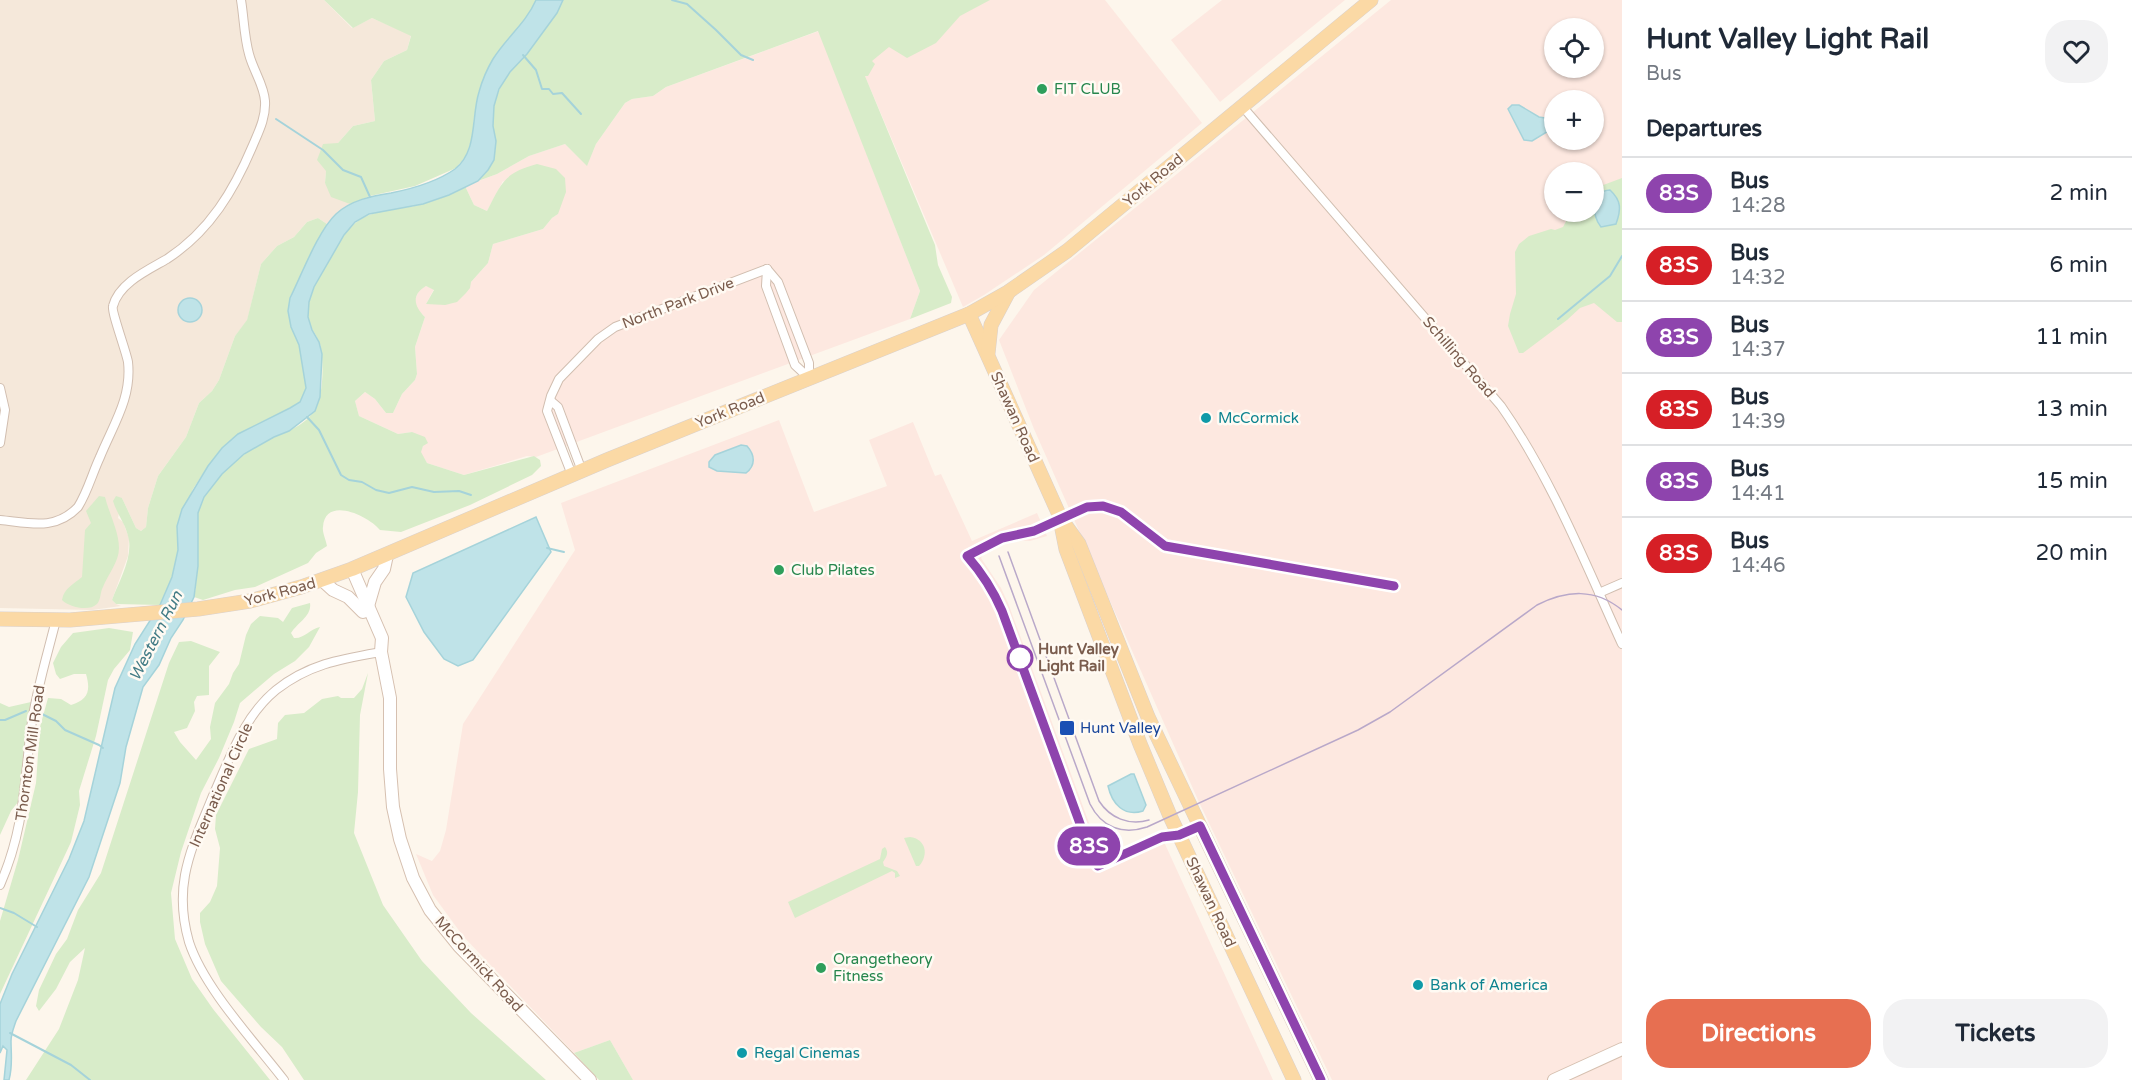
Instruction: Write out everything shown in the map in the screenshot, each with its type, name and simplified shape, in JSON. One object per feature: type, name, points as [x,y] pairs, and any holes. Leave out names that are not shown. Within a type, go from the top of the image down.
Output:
[{"type":"main road","name":"York Road","points":[[0,619],[56,620],[198,609],[250,601],[322,580],[349,571],[577,473],[969,314],[1008,292],[1095,229],[1371,0]]},
{"type":"main road","points":[[988,356],[991,325],[1008,292]]},
{"type":"main road","name":"Shawan Road","points":[[969,314],[1061,519],[1079,544],[1153,728],[1321,1080]]},
{"type":"main road","name":"Shawan Road","points":[[1061,519],[1066,549],[1170,816],[1294,1080]]},
{"type":"main road","points":[[322,580],[333,590],[365,609],[375,582],[384,569],[387,555]]},
{"type":"main road","name":"McCormick Road","points":[[349,571],[365,609],[374,640],[381,652],[390,698],[390,769],[393,807],[400,839],[413,878],[430,909],[454,940],[590,1080]]},
{"type":"main road","points":[[1117,684],[1132,679]]},
{"type":"main road","points":[[1554,1080],[1622,1049]]},
{"type":"street","points":[[0,520],[50,523],[70,516],[78,507],[121,411],[128,389],[128,363],[112,309],[113,304],[130,282],[172,255],[193,237],[218,211],[241,175],[261,127],[265,99],[249,51],[241,0]]},
{"type":"street","name":"Schilling Road","points":[[1242,106],[1501,406],[1523,438],[1545,477],[1622,644]]},
{"type":"street","points":[[767,269],[765,286],[795,365],[809,378]]},
{"type":"street","points":[[767,269],[778,282],[808,360],[809,378]]},
{"type":"street","name":"North Park Drive","points":[[577,473],[558,407],[551,401],[559,379],[609,330],[767,269]]},
{"type":"street","points":[[0,388],[5,410],[0,443]]},
{"type":"street","points":[[1599,593],[1622,583]]},
{"type":"street","name":"Thornton Mill Road","points":[[0,885],[10,862],[20,826],[35,703],[56,620]]},
{"type":"street","name":"International Circle","points":[[284,1080],[209,983],[195,957],[189,942],[184,911],[185,876],[189,857],[230,757],[249,721],[262,703],[287,682],[319,664],[381,652]]},
{"type":"shaded area","points":[[0,0],[324,0],[352,28],[372,18],[411,35],[407,50],[384,61],[371,80],[375,121],[353,126],[338,143],[326,171],[325,183],[350,204],[327,224],[318,218],[307,222],[294,237],[277,246],[261,264],[247,321],[235,336],[219,380],[212,391],[199,403],[186,437],[158,476],[148,508],[146,527],[141,531],[136,528],[122,498],[118,518],[123,522],[129,538],[128,556],[112,600],[121,606],[92,610],[0,608]]},
{"type":"shaded area","points":[[894,0],[1105,0],[1202,123],[1044,255],[963,307],[842,22]]},
{"type":"shaded area","points":[[1222,0],[1345,0],[1220,102],[1171,40]]},
{"type":"shaded area","points":[[1391,0],[1622,0],[1622,1080],[1332,1080],[1198,800],[1034,429],[999,340],[1034,290]]},
{"type":"shaded area","points":[[819,31],[920,291],[910,319],[536,457],[527,456],[464,475],[427,463],[420,452],[423,446],[412,432],[398,434],[359,416],[355,401],[365,392],[375,399],[386,413],[393,413],[402,394],[415,380],[417,374],[415,347],[425,317],[416,308],[414,302],[419,290],[426,286],[434,289],[426,304],[471,282],[488,263],[493,244],[543,229],[558,214],[503,181],[487,211],[474,205],[465,186],[497,174],[529,156],[565,144],[587,165],[596,144],[625,103],[632,99],[653,96],[666,87]]},
{"type":"shaded area","points":[[779,420],[814,512],[887,486],[869,440],[913,422],[935,476],[941,474],[972,541],[1037,513],[1047,536],[1030,541],[1009,540],[985,551],[981,558],[1008,603],[1095,839],[1104,850],[1116,852],[1159,831],[1273,1080],[633,1080],[610,1040],[574,1053],[463,936],[433,895],[416,854],[432,861],[440,851],[446,830],[463,724],[575,550],[561,503]]},
{"type":"green space","points":[[324,0],[990,0],[960,16],[936,43],[907,58],[889,47],[872,61],[875,64],[868,76],[865,76],[935,245],[938,265],[952,297],[951,303],[910,319],[920,291],[818,31],[666,87],[653,96],[632,99],[625,103],[596,144],[587,166],[565,144],[529,156],[497,174],[478,181],[487,171],[492,160],[494,144],[492,120],[497,95],[515,67],[494,58],[474,116],[473,135],[466,156],[456,168],[415,186],[370,196],[350,204],[331,197],[325,183],[326,171],[317,160],[323,144],[338,143],[353,126],[375,121],[371,80],[384,61],[407,50],[411,36],[372,18],[353,28]]},
{"type":"green space","points":[[537,164],[556,169],[565,178],[566,192],[558,214],[543,229],[493,244],[488,263],[457,302],[445,305],[426,304],[434,290],[426,286],[421,289],[416,301],[418,309],[425,317],[415,347],[417,374],[415,380],[402,394],[393,413],[386,413],[375,399],[365,392],[355,401],[359,416],[398,434],[412,432],[425,437],[428,443],[423,446],[421,452],[427,463],[464,475],[534,456],[540,460],[541,466],[532,475],[470,505],[401,532],[380,530],[367,519],[348,511],[331,512],[326,517],[323,527],[327,546],[316,553],[308,563],[255,587],[235,590],[203,600],[194,597],[197,521],[201,503],[207,492],[244,454],[304,422],[314,411],[320,398],[322,359],[320,344],[308,319],[308,307],[319,278],[346,233],[365,217],[429,202],[465,186],[474,205],[487,211],[505,180],[517,171]]},
{"type":"green space","points":[[1622,178],[1622,322],[1617,322],[1594,303],[1580,308],[1523,353],[1519,353],[1508,326],[1516,294],[1515,252],[1519,244],[1529,236],[1563,227],[1566,222],[1604,222],[1604,185]]},
{"type":"green space","points":[[318,218],[327,224],[290,297],[288,311],[291,327],[299,344],[306,388],[300,402],[238,434],[222,448],[208,466],[193,489],[177,526],[178,550],[172,577],[160,605],[116,604],[112,600],[125,568],[129,544],[127,531],[113,501],[116,496],[122,498],[136,528],[141,531],[146,527],[148,508],[158,476],[186,437],[199,403],[212,391],[219,380],[235,336],[247,320],[261,264],[277,246],[294,237],[307,222]]},
{"type":"green space","points":[[99,496],[105,497],[117,536],[119,553],[98,602],[89,608],[79,608],[62,600],[67,589],[82,577],[85,530],[91,523],[86,511]]},
{"type":"green space","points":[[310,603],[309,612],[291,633],[294,638],[298,638],[320,627],[309,647],[295,661],[274,674],[240,703],[219,758],[201,793],[181,852],[171,893],[175,939],[192,979],[270,1080],[26,1080],[59,1029],[78,980],[85,948],[70,962],[56,989],[39,1011],[36,1006],[39,990],[56,954],[67,939],[78,910],[101,873],[169,663],[179,642],[191,641],[220,652],[209,666],[209,695],[197,696],[194,702],[195,711],[187,728],[174,732],[196,760],[211,739],[210,727],[215,703],[229,684],[239,664],[251,624],[260,616],[278,618],[283,622],[292,608]]},
{"type":"green space","points":[[109,628],[133,632],[130,650],[108,680],[96,736],[79,791],[80,805],[71,842],[0,994],[0,921],[18,860],[36,783],[40,727],[48,698],[61,699],[71,705],[85,697],[88,690],[86,674],[74,674],[60,679],[53,663],[61,647],[73,633]]},
{"type":"green space","points":[[368,673],[360,715],[358,792],[354,833],[383,905],[422,961],[471,1013],[546,1080],[304,1080],[282,1047],[261,1027],[221,981],[205,944],[200,922],[200,913],[210,902],[217,886],[220,848],[215,829],[216,815],[249,749],[277,739],[278,723],[285,715],[304,713],[322,699],[338,696],[354,698],[362,689]]},
{"type":"green space","points":[[31,702],[18,802],[11,811],[0,835],[0,703],[9,707]]},
{"type":"green space","points":[[910,837],[923,844],[925,853],[919,866],[916,866],[904,838]]},
{"type":"green space","points":[[885,847],[887,853],[883,862],[884,866],[897,871],[900,876],[895,878],[895,873],[892,871],[795,918],[788,902],[880,859],[882,849]]},
{"type":"green space","points":[[610,1040],[633,1080],[599,1080],[574,1053]]},
{"type":"water","name":"Western Run","points":[[536,0],[563,0],[557,13],[499,89],[494,106],[493,126],[496,141],[494,160],[488,170],[478,181],[449,195],[423,204],[369,214],[355,222],[344,235],[314,287],[309,302],[308,317],[322,354],[320,397],[315,411],[289,431],[244,454],[222,474],[204,497],[198,513],[198,566],[194,597],[159,665],[143,687],[126,747],[120,783],[89,877],[16,1021],[11,1038],[9,1080],[4,1080],[7,1050],[3,1046],[0,1053],[0,1004],[12,974],[69,859],[84,821],[115,688],[135,644],[160,605],[172,577],[178,550],[177,526],[182,509],[208,466],[222,448],[238,434],[300,402],[306,388],[299,345],[291,327],[288,311],[290,298],[329,222],[342,209],[355,202],[424,184],[455,169],[462,162],[471,143],[480,88],[487,71],[498,51],[527,16]]},
{"type":"water","points":[[1512,105],[1519,105],[1544,118],[1544,134],[1532,141],[1524,140],[1508,109]]},
{"type":"water","points":[[1610,190],[1614,194],[1619,206],[1619,214],[1616,224],[1601,227],[1598,222],[1604,222],[1604,191]]},
{"type":"water","points":[[190,298],[198,302],[202,310],[198,318],[190,322],[182,318],[178,310],[182,302]]},
{"type":"water","points":[[741,445],[747,446],[753,456],[752,467],[746,473],[717,471],[709,467],[709,462],[715,455]]},
{"type":"water","points":[[536,517],[551,552],[473,660],[458,666],[444,659],[424,632],[406,597],[413,573]]},
{"type":"water","points":[[1134,774],[1146,805],[1143,811],[1130,812],[1120,807],[1112,798],[1108,786]]},
{"type":"waterway","points":[[672,0],[687,4],[741,55],[753,60]]},
{"type":"waterway","points":[[523,55],[536,70],[542,89],[549,89],[553,94],[562,93],[581,114]]},
{"type":"waterway","points":[[276,119],[323,150],[343,170],[361,177],[370,197]]},
{"type":"waterway","points":[[1558,319],[1610,276],[1622,256]]},
{"type":"waterway","points":[[307,417],[319,430],[341,475],[349,480],[362,482],[376,490],[389,493],[412,487],[434,492],[459,491],[471,495]]},
{"type":"waterway","points":[[547,548],[564,552]]},
{"type":"waterway","points":[[0,720],[26,711]]},
{"type":"waterway","points":[[40,713],[56,721],[65,730],[103,748]]},
{"type":"waterway","points":[[0,908],[14,913],[37,927]]},
{"type":"waterway","points":[[10,1033],[71,1065],[90,1080]]},
{"type":"tram line","points":[[1008,552],[1099,801],[1109,812],[1121,819],[1134,822],[1149,820]]},
{"type":"tram line","points":[[999,556],[1090,804],[1107,824],[1122,830],[1147,827],[1358,730],[1390,712],[1537,605],[1548,600],[1570,594],[1591,595],[1602,598],[1622,610]]},
{"type":"bus line","name":"83S","points":[[1321,1080],[1200,826],[1179,835],[1162,837],[1098,866],[1086,840],[1002,611],[981,572],[967,556],[1002,538],[1034,531],[1087,507],[1103,506],[1112,507],[1121,512],[1165,546],[1394,586]]},
{"type":"place","name":"FIT CLUB","points":[[1042,89]]},
{"type":"place","name":"McCormick","points":[[1206,418]]},
{"type":"place","name":"Club Pilates","points":[[779,570]]},
{"type":"place","name":"Hunt Valley Light Rail","points":[[1020,658]]},
{"type":"place","name":"Hunt Valley","points":[[1067,728]]},
{"type":"place","name":"Orangetheory Fitness","points":[[821,968]]},
{"type":"place","name":"Bank of America","points":[[1418,985]]},
{"type":"place","name":"Regal Cinemas","points":[[742,1053]]}]
